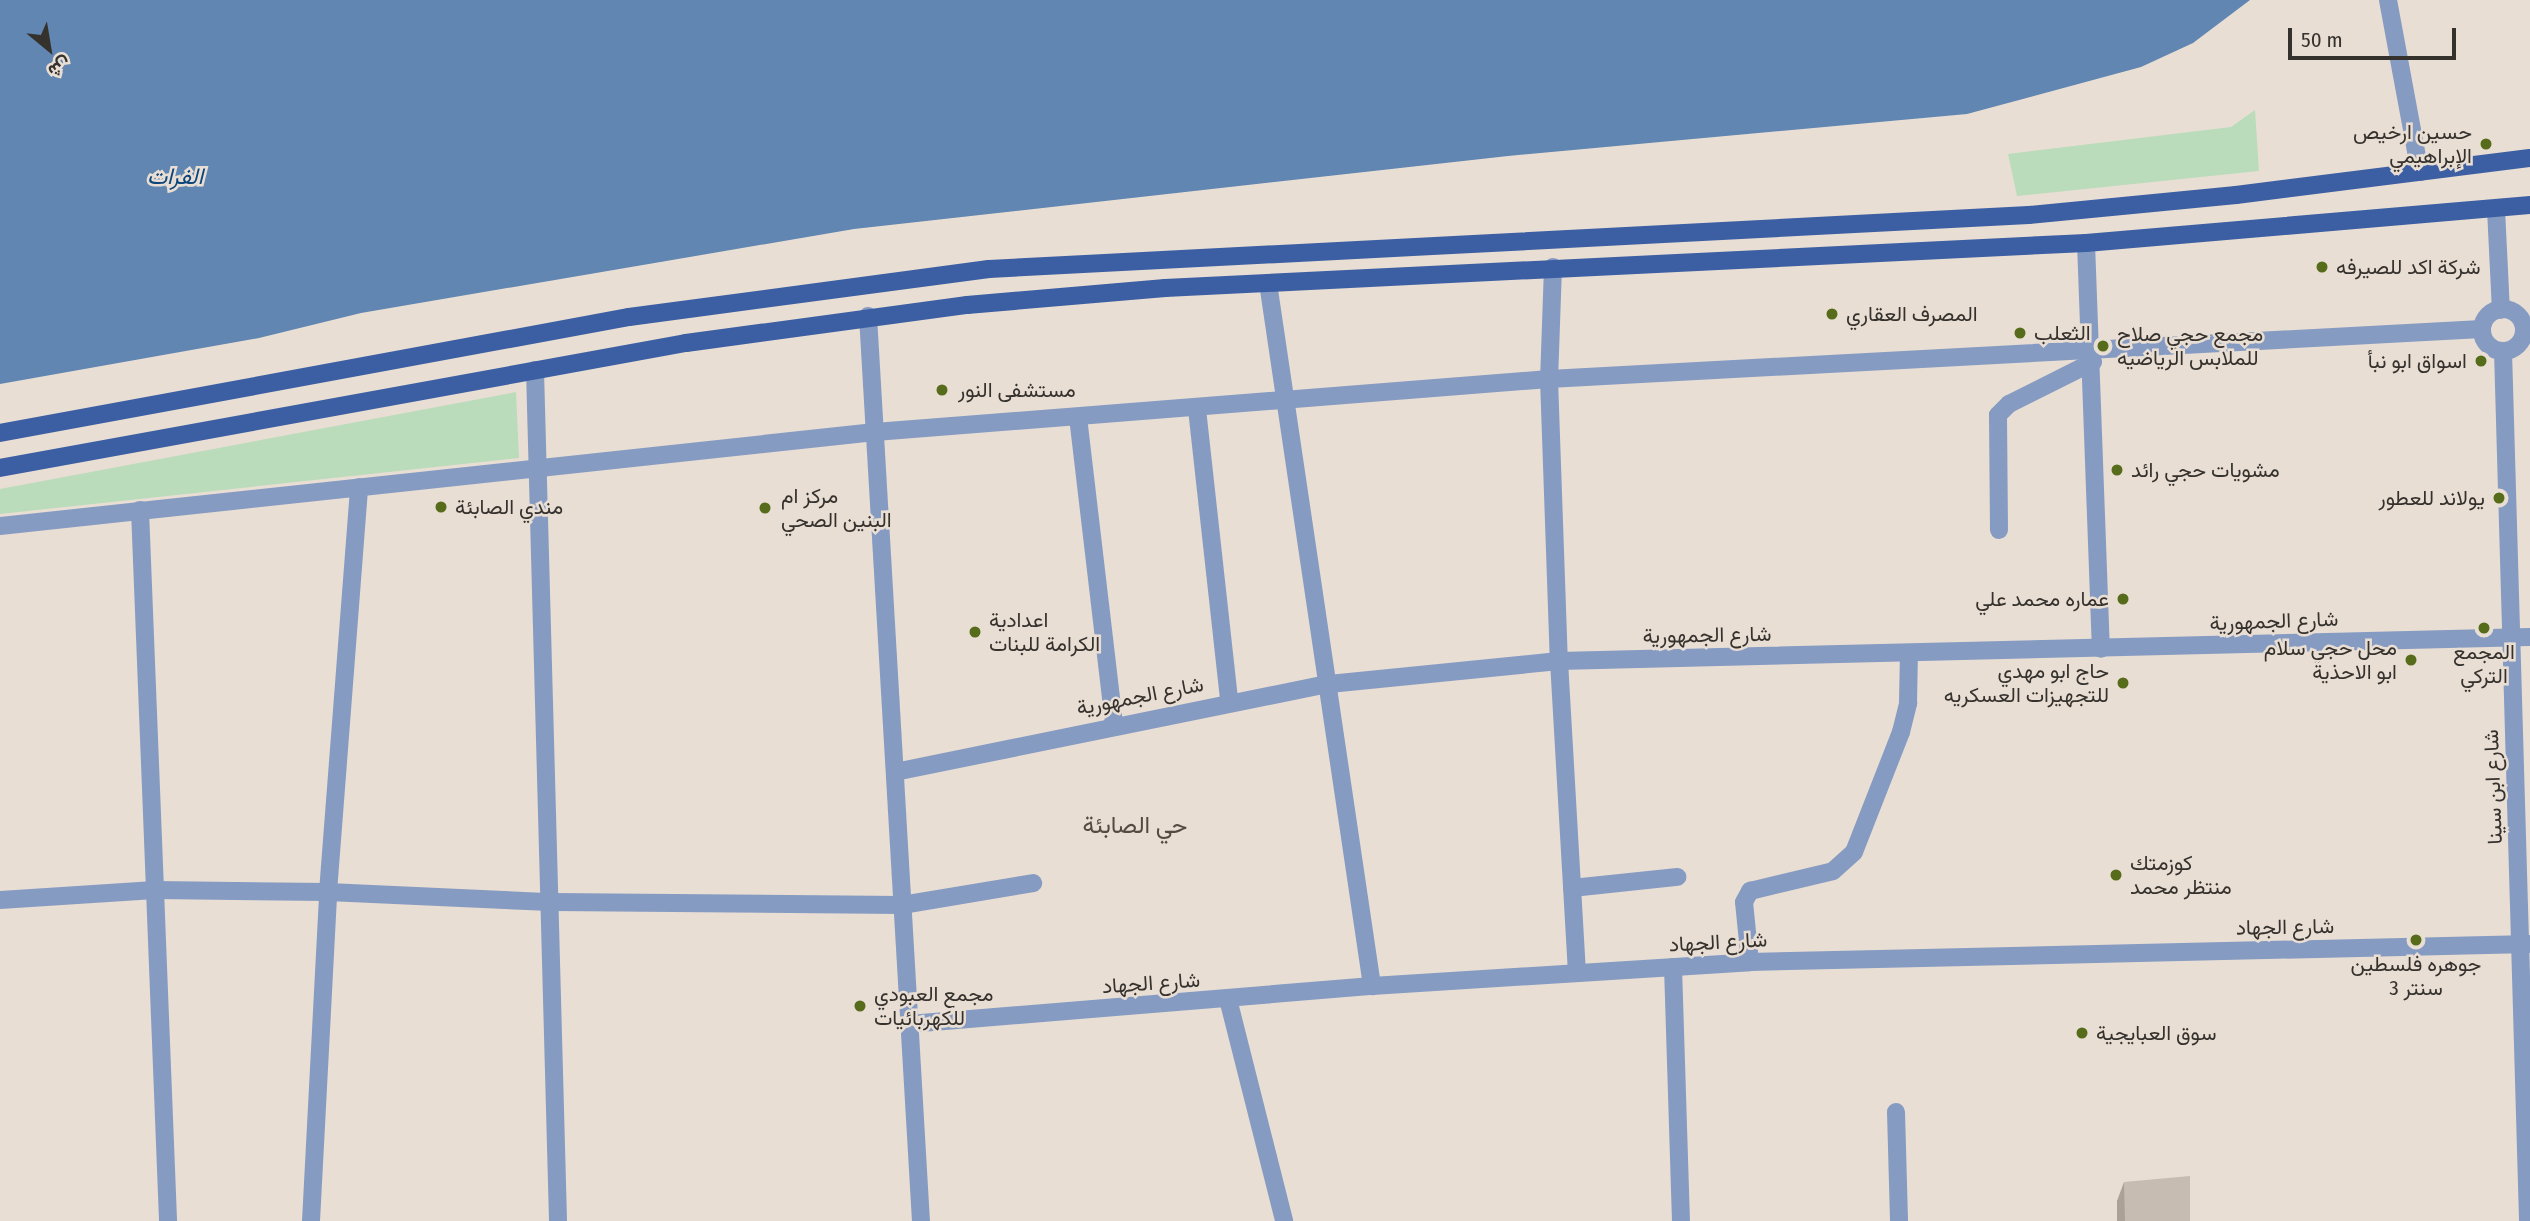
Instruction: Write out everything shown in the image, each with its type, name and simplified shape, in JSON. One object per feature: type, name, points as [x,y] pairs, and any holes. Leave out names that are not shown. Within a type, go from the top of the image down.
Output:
[{"type":"main road","points":[[0,433],[532,334],[823,288],[989,269],[2029,215],[2530,158]]},
{"type":"main road","points":[[0,468],[536,370],[868,316],[1066,295],[1553,267],[2086,243],[2530,205]]},
{"type":"main road","points":[[1419,245],[1420,274]]},
{"type":"street","points":[[2388,0],[2420,172]]},
{"type":"street","points":[[2496,209],[2501,310]]},
{"type":"street","points":[[2086,243],[2101,649]]},
{"type":"street","points":[[1553,267],[1549,379],[1559,661],[1577,972]]},
{"type":"street","points":[[1268,282],[1329,684],[1371,986]]},
{"type":"street","points":[[2501,310],[2513,312],[2527,327],[2516,346],[2503,351],[2490,347],[2482,329],[2488,316],[2501,310]]},
{"type":"street","points":[[868,316],[921,1221]]},
{"type":"street","points":[[0,526],[359,487],[538,471],[875,432],[1287,402],[1549,379],[2092,357],[2482,329]]},
{"type":"street","name":"شارع ابن سينا","points":[[2503,351],[2511,637],[2525,944],[2528,1221]]},
{"type":"street","points":[[1999,530],[1998,415],[2009,404],[2092,357]]},
{"type":"street","points":[[536,370],[558,1221]]},
{"type":"street","points":[[1197,409],[1229,701]]},
{"type":"street","points":[[1078,417],[1114,724]]},
{"type":"street","points":[[311,1221],[328,892],[359,487]]},
{"type":"street","points":[[140,510],[168,1221]]},
{"type":"street","name":"شارع الجمهورية","points":[[895,772],[1114,724],[1329,684],[1559,661],[2530,637]]},
{"type":"street","points":[[1750,962],[1744,902],[1750,891],[1833,871],[1854,852],[1901,732],[1908,703],[1909,653]]},
{"type":"street","points":[[1572,888],[1677,877]]},
{"type":"street","points":[[0,900],[155,890],[328,892],[551,902],[902,905],[1033,883]]},
{"type":"street","name":"شارع الجهاد","points":[[909,1024],[1371,986],[1750,962],[2525,944]]},
{"type":"street","points":[[1673,967],[1681,1221]]},
{"type":"street","points":[[1228,999],[1284,1221]]},
{"type":"street","points":[[1896,1112],[1899,1221]]},
{"type":"green space","points":[[2255,110],[2259,171],[2017,196],[2008,154],[2231,127]]},
{"type":"green space","points":[[516,392],[519,458],[0,514],[0,489]]},
{"type":"water","name":"الفرات","points":[[0,0],[2250,0],[2193,43],[2141,67],[1967,114],[1508,156],[854,229],[361,313],[259,338],[0,384]]},
{"type":"building","points":[[2190,1176],[2190,1221],[2125,1221],[2124,1182]]},
{"type":"place","name":"حسين ارخيص الإبراهيمي","points":[[2486,144]]},
{"type":"place","name":"شركة اكد للصيرفه","points":[[2322,267]]},
{"type":"place","name":"المصرف العقاري","points":[[1832,314]]},
{"type":"place","name":"الثعلب","points":[[2020,333]]},
{"type":"place","name":"مجمع حجي صلاح للملابس الرياضيه","points":[[2103,346]]},
{"type":"place","name":"اسواق ابو نبأ","points":[[2481,361]]},
{"type":"place","name":"مستشفى النور","points":[[942,390]]},
{"type":"place","name":"مشويات حجي رائد","points":[[2117,470]]},
{"type":"place","name":"يولاند للعطور","points":[[2499,498]]},
{"type":"place","name":"مندي الصابئة","points":[[441,507]]},
{"type":"place","name":"مركز ام البنين الصحي","points":[[765,508]]},
{"type":"place","name":"عماره محمد علي","points":[[2123,599]]},
{"type":"place","name":"المجمع التركي","points":[[2484,628]]},
{"type":"place","name":"اعدادية الكرامة للبنات","points":[[975,632]]},
{"type":"place","name":"محل حجي سلام ابو الاحذية","points":[[2411,660]]},
{"type":"place","name":"حاج ابو مهدي للتجهيزات العسكريه","points":[[2123,683]]},
{"type":"place","name":"كوزمتك منتظر محمد","points":[[2116,875]]},
{"type":"place","name":"جوهره فلسطين سنتر 3","points":[[2416,940]]},
{"type":"place","name":"مجمع العبودي للكهربائيات","points":[[860,1006]]},
{"type":"place","name":"سوق العبايجية","points":[[2082,1033]]},
{"type":"district","name":"حي الصابئة","points":[[1135,826]]}]
